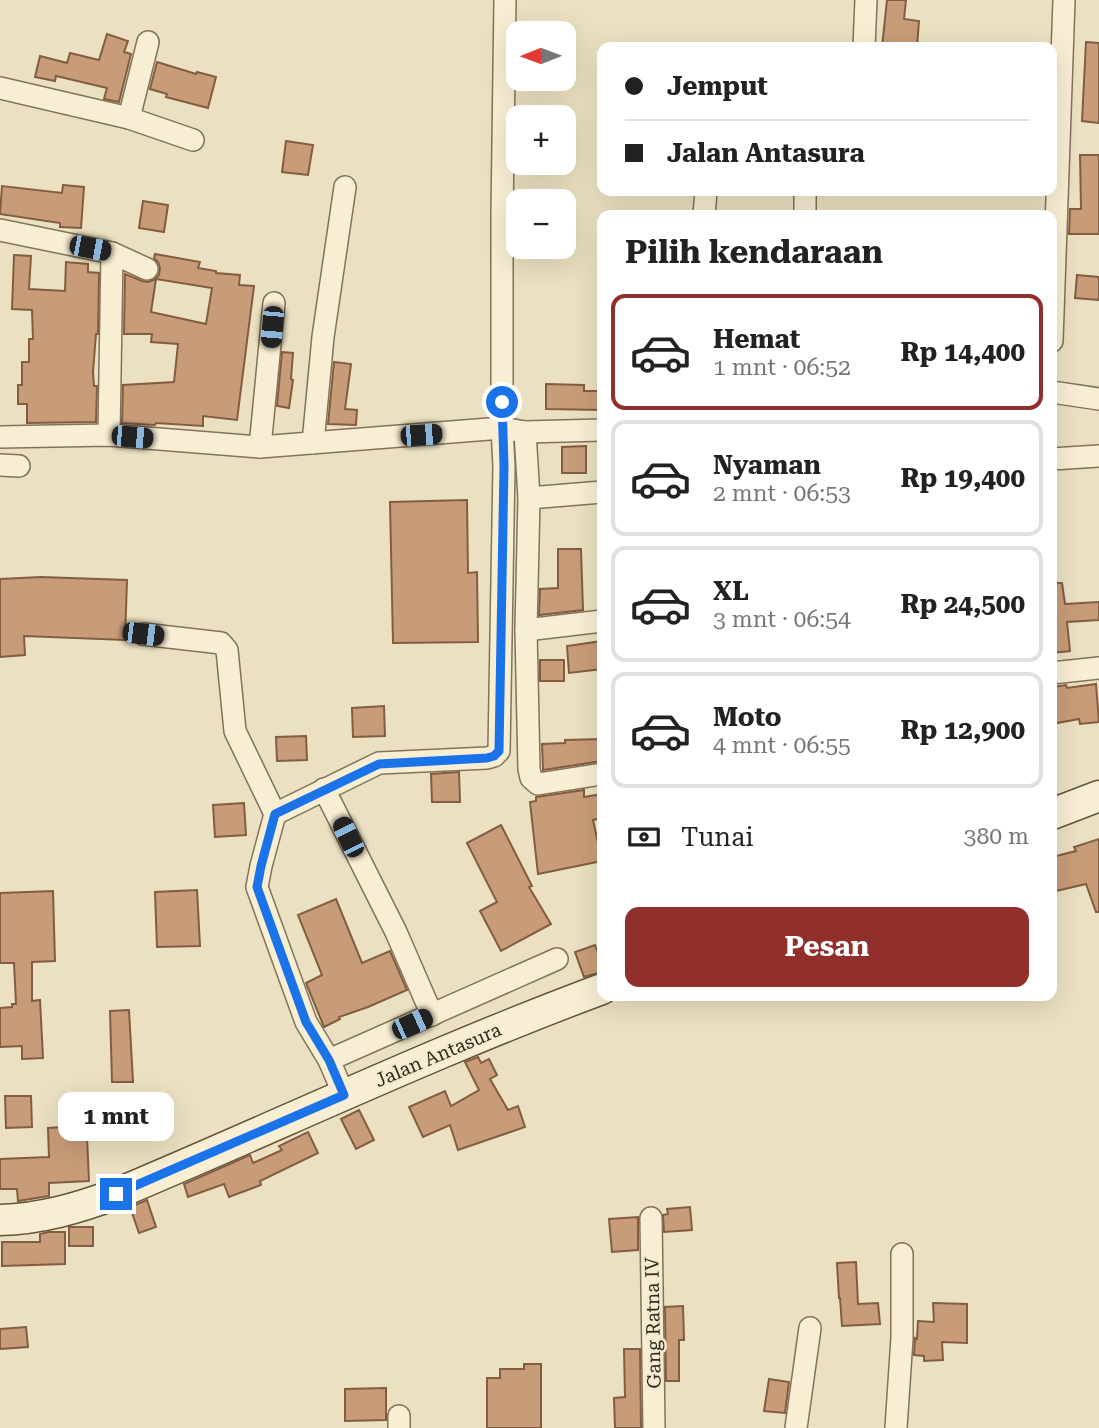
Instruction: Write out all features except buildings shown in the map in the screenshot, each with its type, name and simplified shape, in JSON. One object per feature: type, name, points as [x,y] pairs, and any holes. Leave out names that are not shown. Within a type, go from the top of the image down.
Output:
[{"type":"main road","points":[[1057,812],[1099,796]]},
{"type":"main road","name":"Jalan Antasura","points":[[0,1220],[78,1208],[116,1194],[344,1095],[597,991]]},
{"type":"street","points":[[275,814],[379,764],[487,758],[499,751],[504,466],[502,216],[505,0]]},
{"type":"street","points":[[864,42],[866,0]]},
{"type":"street","points":[[1057,210],[1064,0]]},
{"type":"street","points":[[129,118],[148,42]]},
{"type":"street","points":[[0,88],[129,118],[193,140]]},
{"type":"street","points":[[313,443],[323,337],[345,187]]},
{"type":"street","points":[[0,230],[112,253],[147,269]]},
{"type":"street","points":[[109,435],[112,253]]},
{"type":"street","points":[[260,447],[274,303]]},
{"type":"street","points":[[1057,393],[1099,399]]},
{"type":"street","points":[[0,437],[109,435],[260,447],[502,428],[525,432],[597,430]]},
{"type":"street","points":[[525,432],[529,498],[526,630],[528,769],[531,778],[538,784],[597,776]]},
{"type":"street","points":[[1057,459],[1099,456]]},
{"type":"street","points":[[529,498],[597,492]]},
{"type":"street","points":[[526,630],[597,622]]},
{"type":"street","points":[[143,634],[221,643],[227,650],[236,732],[275,814],[257,887],[306,1022],[329,1060],[344,1095]]},
{"type":"street","points":[[1057,672],[1099,668]]},
{"type":"street","points":[[324,789],[396,932],[432,1015]]},
{"type":"street","points":[[329,1060],[557,959]]},
{"type":"street","name":"Gang Ratna IV","points":[[652,1218],[654,1428]]},
{"type":"street","points":[[896,1428],[902,1338],[902,1254]]},
{"type":"street","points":[[796,1428],[810,1328]]},
{"type":"route","points":[[116,1194],[344,1095],[329,1060],[306,1022],[263,904],[257,887],[261,866],[275,814],[324,789],[379,764],[487,758],[499,751],[504,466],[502,402]]}]
